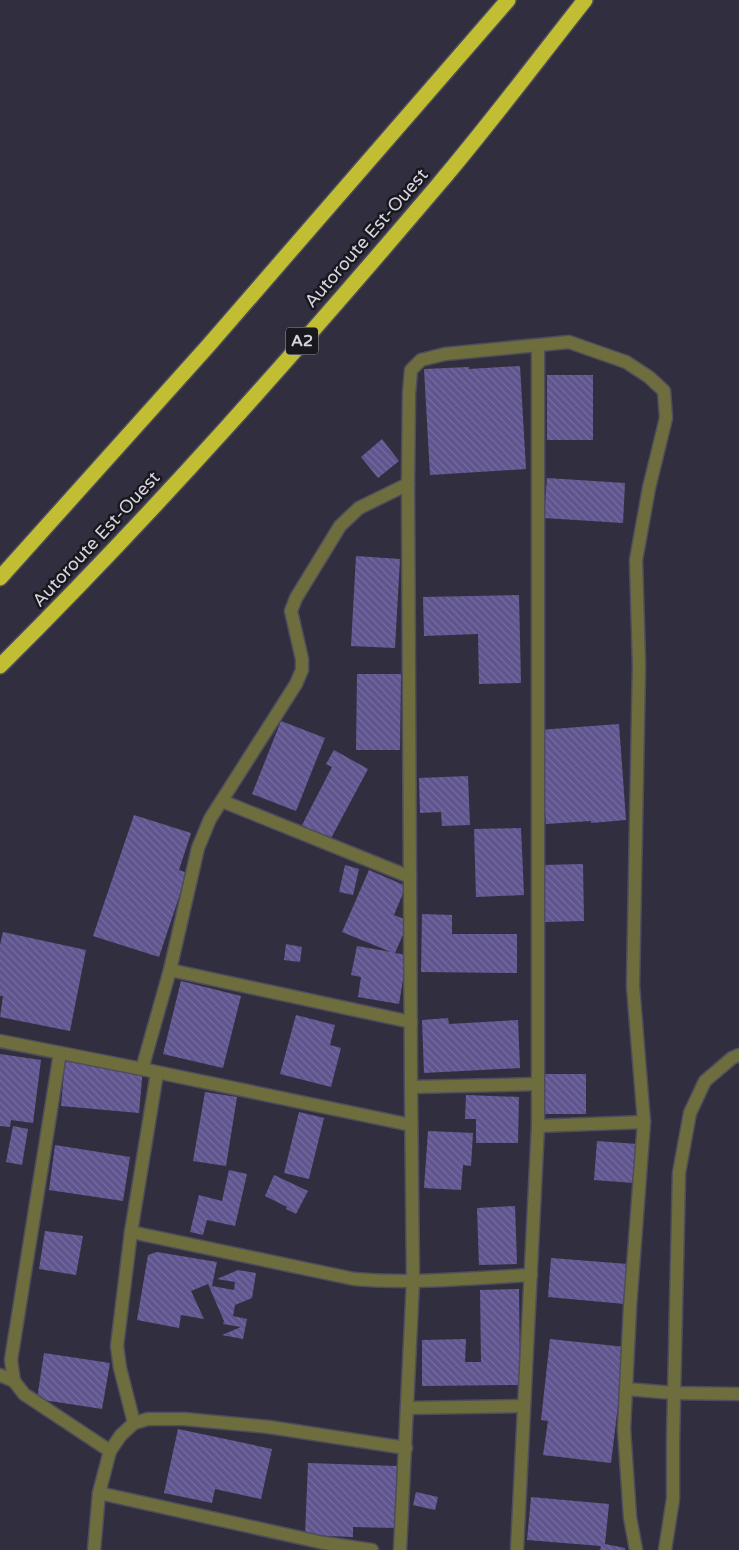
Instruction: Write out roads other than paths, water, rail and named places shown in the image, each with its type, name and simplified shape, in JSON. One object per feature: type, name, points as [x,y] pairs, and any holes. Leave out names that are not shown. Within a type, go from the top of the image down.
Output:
[{"type":"highway","points":[[0,578],[208,346],[508,0]]},
{"type":"highway","name":"Autoroute Est-Ouest","points":[[0,666],[68,598],[257,394],[439,183],[585,0]]},
{"type":"street","points":[[400,1550],[413,1281],[408,484],[411,370],[421,360],[445,354],[569,342],[626,362],[650,377],[664,391],[666,418],[649,488],[636,560],[638,665],[633,986],[644,1122],[631,1297],[624,1429],[630,1517],[636,1550]]},
{"type":"street","points":[[517,1550],[538,1126],[538,346]]},
{"type":"street","points":[[142,1069],[170,970],[198,848],[210,819],[296,684],[302,670],[302,659],[291,612],[296,598],[340,526],[359,508],[408,484]]},
{"type":"street","points":[[222,801],[410,877]]},
{"type":"street","points":[[170,970],[411,1022]]},
{"type":"street","points":[[0,1041],[411,1125]]},
{"type":"street","points":[[14,1381],[11,1360],[60,1053]]},
{"type":"street","points":[[666,1550],[673,1499],[679,1173],[690,1113],[705,1081],[732,1058],[739,1055]]},
{"type":"street","points":[[134,1422],[120,1368],[117,1346],[131,1232],[157,1073]]},
{"type":"street","points":[[411,1087],[537,1084]]},
{"type":"street","points":[[538,1126],[644,1122]]},
{"type":"street","points":[[131,1232],[354,1279],[413,1281],[530,1274]]},
{"type":"street","points":[[0,1375],[14,1381],[24,1394],[110,1450]]},
{"type":"street","points":[[626,1389],[674,1393],[739,1394]]},
{"type":"street","points":[[407,1408],[524,1406]]},
{"type":"street","points":[[94,1550],[99,1493],[110,1450],[134,1422],[184,1419],[270,1428],[406,1448]]},
{"type":"street","points":[[99,1493],[324,1544],[370,1550]]}]
